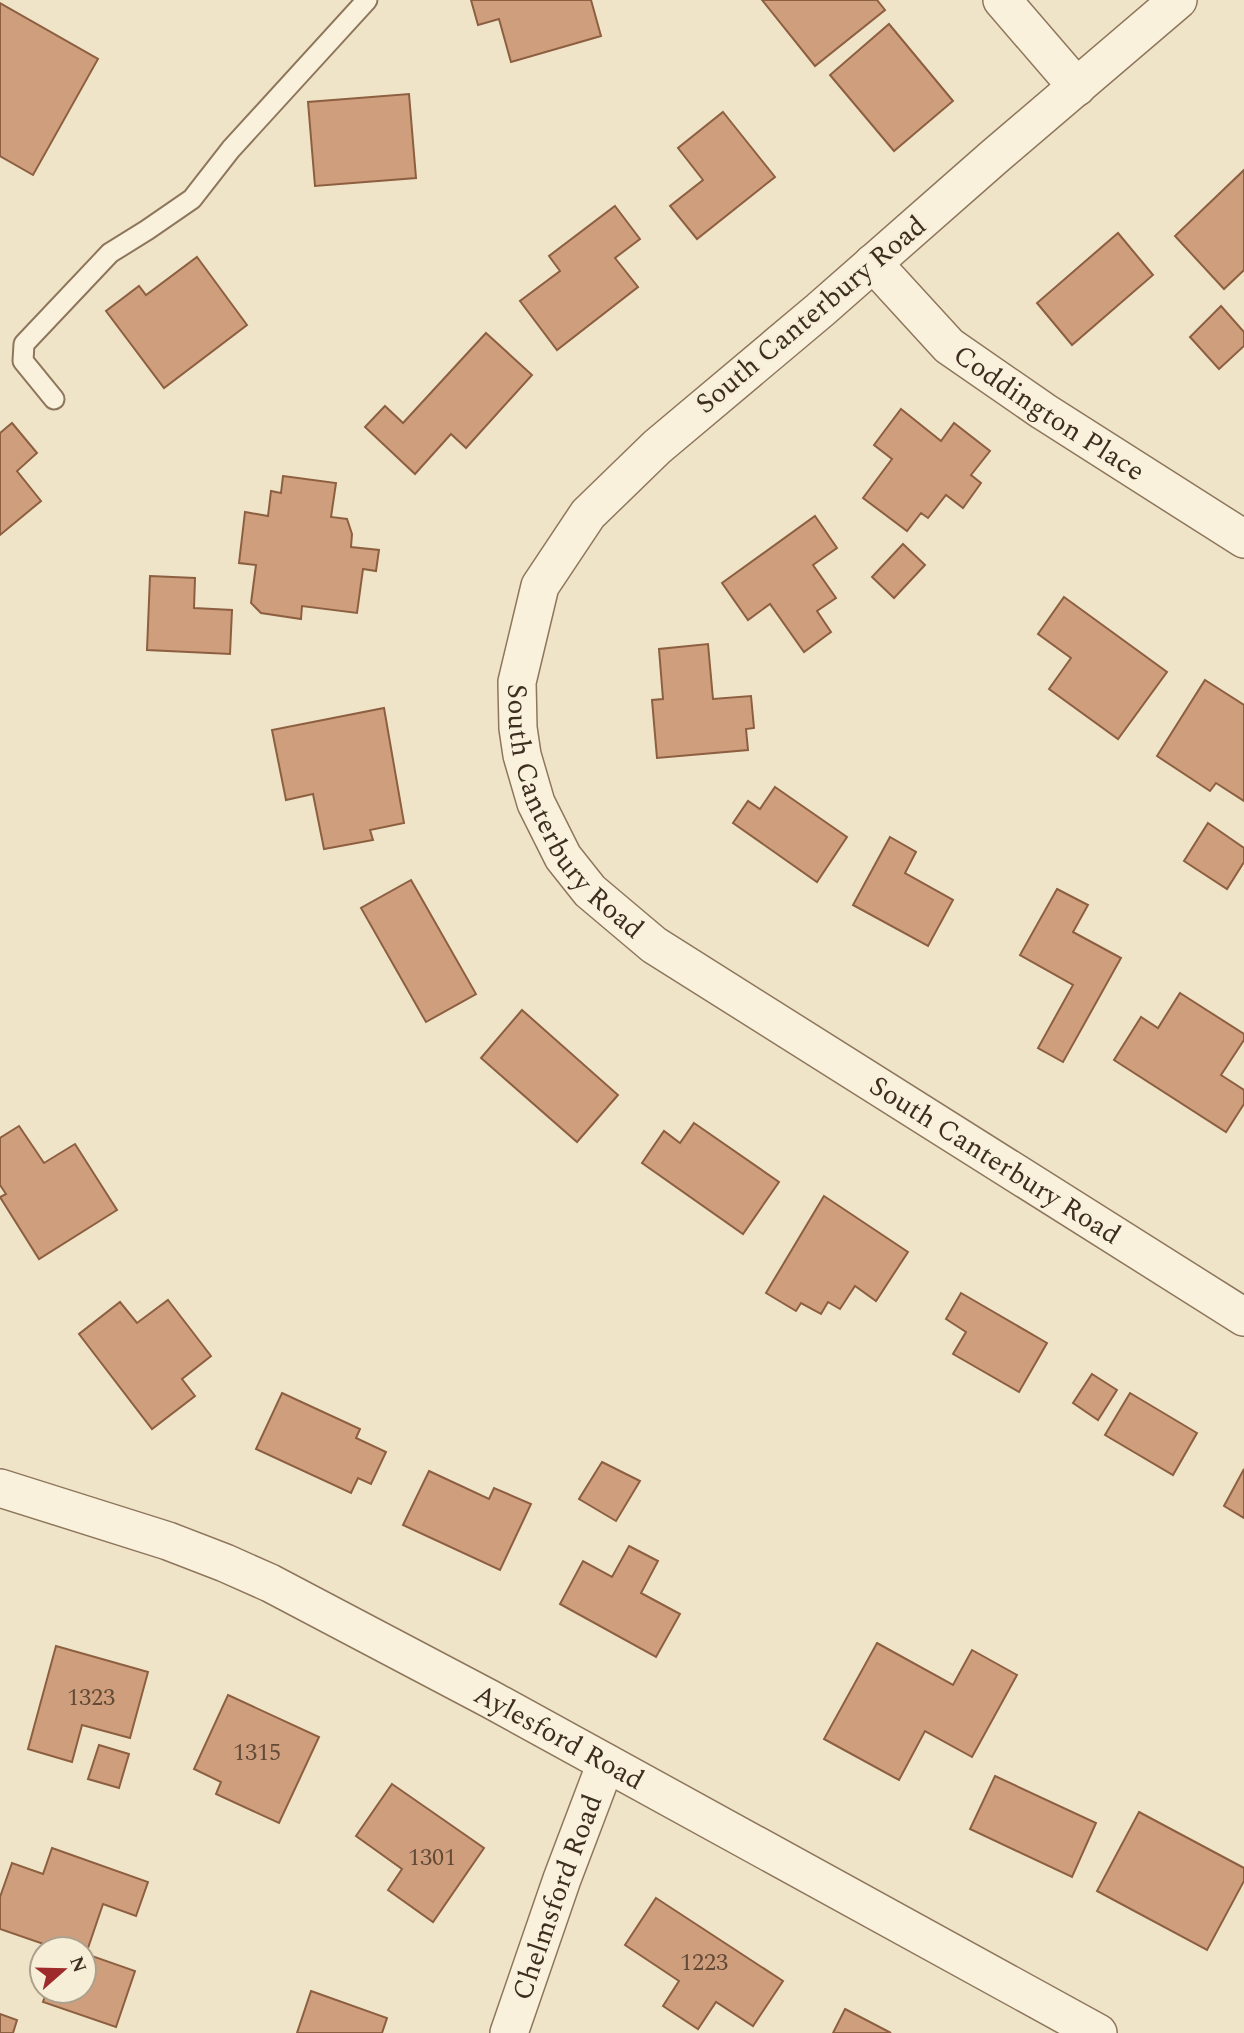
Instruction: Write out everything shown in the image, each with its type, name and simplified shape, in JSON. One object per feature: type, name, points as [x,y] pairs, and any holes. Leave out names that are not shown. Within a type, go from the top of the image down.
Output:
[{"type":"street","points":[[1002,0],[1077,86]]},
{"type":"street","name":"South Canterbury Road","points":[[1178,0],[688,419],[588,514],[540,586],[517,682],[518,727],[522,755],[536,803],[563,857],[583,882],[654,945],[1244,1317]]},
{"type":"street","name":"Coddington Place","points":[[873,263],[949,346],[1043,411],[1244,539]]},
{"type":"street","name":"Aylesford Road","points":[[0,1488],[167,1541],[225,1563],[400,1650],[1098,2033]]},
{"type":"street","name":"Chelmsford Road","points":[[509,2033],[562,1878],[606,1763]]},
{"type":"lane","points":[[54,399],[23,362],[24,344],[110,253],[191,199],[232,149],[367,0]]},
{"type":"building","points":[[471,0],[591,0],[601,36],[511,62],[499,19],[478,25]]},
{"type":"building","points":[[762,0],[877,0],[885,10],[815,66]]},
{"type":"building","points":[[0,3],[98,59],[33,175],[0,156]]},
{"type":"building","points":[[889,24],[953,101],[894,151],[830,75]]},
{"type":"building","points":[[409,94],[416,178],[315,186],[308,102]]},
{"type":"building","points":[[723,112],[775,177],[697,239],[670,206],[703,180],[678,148]]},
{"type":"building","points":[[1244,170],[1244,270],[1224,289],[1175,236]]},
{"type":"building","points":[[615,206],[640,239],[615,258],[638,287],[557,350],[520,301],[560,271],[549,256]]},
{"type":"building","points":[[1118,233],[1153,275],[1072,345],[1037,303]]},
{"type":"building","points":[[197,257],[247,325],[164,388],[106,311],[139,286],[146,295]]},
{"type":"building","points":[[1221,306],[1244,332],[1244,346],[1219,369],[1190,337]]},
{"type":"building","points":[[486,333],[532,375],[466,448],[451,434],[415,474],[365,427],[385,406],[403,423]]},
{"type":"building","points":[[901,409],[941,441],[954,423],[990,451],[971,475],[981,483],[963,508],[946,495],[928,518],[921,513],[907,531],[863,498],[892,459],[874,445]]},
{"type":"building","points":[[12,423],[37,453],[17,471],[41,501],[0,535],[0,433]]},
{"type":"building","points":[[283,476],[336,483],[331,517],[347,519],[352,534],[351,547],[379,550],[376,571],[363,569],[357,613],[302,606],[301,619],[261,613],[251,603],[256,565],[239,563],[245,512],[268,516],[271,491],[281,493]]},
{"type":"building","points":[[815,516],[837,548],[813,565],[836,598],[817,611],[831,632],[804,652],[770,604],[748,620],[722,583]]},
{"type":"building","points":[[903,544],[925,565],[894,598],[872,577]]},
{"type":"building","points":[[150,576],[195,578],[194,608],[232,610],[230,654],[147,650]]},
{"type":"building","points":[[1064,597],[1167,672],[1118,739],[1049,689],[1071,658],[1038,634]]},
{"type":"building","points":[[708,644],[713,699],[751,696],[754,728],[746,729],[748,750],[657,758],[652,700],[663,699],[659,649]]},
{"type":"building","points":[[1205,680],[1244,705],[1244,801],[1216,783],[1210,791],[1157,756]]},
{"type":"building","points":[[384,708],[404,823],[370,830],[373,840],[324,849],[313,794],[286,800],[272,730]]},
{"type":"building","points":[[775,787],[847,837],[817,882],[733,823],[748,801],[760,809]]},
{"type":"building","points":[[1208,823],[1244,848],[1244,862],[1227,889],[1184,861]]},
{"type":"building","points":[[890,837],[916,852],[905,873],[953,900],[928,946],[853,905]]},
{"type":"building","points":[[411,880],[476,994],[426,1022],[361,908]]},
{"type":"building","points":[[1057,889],[1088,905],[1073,932],[1121,958],[1063,1062],[1038,1048],[1073,985],[1020,955]]},
{"type":"building","points":[[1180,993],[1244,1034],[1244,1040],[1221,1075],[1244,1090],[1244,1104],[1226,1132],[1114,1060],[1141,1017],[1158,1028]]},
{"type":"building","points":[[522,1010],[618,1095],[577,1142],[481,1058]]},
{"type":"building","points":[[694,1123],[779,1182],[743,1234],[642,1163],[664,1131],[680,1143]]},
{"type":"building","points":[[19,1126],[44,1163],[75,1144],[117,1210],[39,1259],[0,1197],[6,1194],[0,1185],[0,1138]]},
{"type":"building","points":[[824,1196],[908,1252],[876,1301],[855,1286],[840,1309],[828,1302],[821,1314],[801,1303],[796,1311],[766,1293]]},
{"type":"building","points":[[961,1293],[1047,1343],[1019,1392],[953,1354],[966,1332],[946,1319]]},
{"type":"building","points":[[168,1300],[211,1356],[182,1379],[195,1396],[152,1429],[79,1334],[120,1302],[137,1323]]},
{"type":"building","points":[[1092,1374],[1117,1390],[1098,1420],[1073,1403]]},
{"type":"building","points":[[282,1393],[360,1429],[356,1438],[386,1452],[371,1484],[358,1478],[351,1493],[256,1449]]},
{"type":"building","points":[[1130,1393],[1197,1433],[1173,1475],[1105,1435]]},
{"type":"building","points":[[602,1462],[640,1481],[616,1521],[579,1499]]},
{"type":"building","points":[[1244,1469],[1244,1518],[1224,1506]]},
{"type":"building","points":[[429,1471],[489,1499],[494,1488],[531,1504],[500,1570],[403,1525]]},
{"type":"building","points":[[629,1546],[658,1561],[641,1593],[680,1614],[656,1657],[560,1604],[583,1561],[612,1577]]},
{"type":"building","points":[[877,1643],[953,1685],[972,1650],[1017,1675],[972,1757],[925,1731],[899,1780],[824,1739]]},
{"type":"building","points":[[56,1646],[148,1672],[130,1738],[82,1725],[72,1762],[28,1749]]},
{"type":"building","points":[[228,1695],[319,1737],[279,1823],[216,1794],[221,1782],[194,1769]]},
{"type":"building","points":[[99,1745],[129,1754],[119,1788],[88,1779]]},
{"type":"building","points":[[995,1776],[1096,1823],[1072,1877],[970,1829]]},
{"type":"building","points":[[392,1784],[484,1848],[433,1922],[388,1890],[402,1869],[356,1836]]},
{"type":"building","points":[[1139,1812],[1244,1868],[1244,1881],[1207,1950],[1097,1891]]},
{"type":"building","points":[[52,1848],[148,1882],[136,1916],[103,1904],[92,1935],[28,1935],[28,1939],[0,1929],[0,1897],[12,1863],[43,1874]]},
{"type":"building","points":[[656,1898],[783,1981],[753,2026],[716,2002],[698,2029],[663,2006],[679,1981],[625,1945]]},
{"type":"building","points":[[98,1958],[135,1971],[116,2027],[52,2005],[98,2005]]},
{"type":"building","points":[[311,1991],[387,2018],[382,2033],[297,2033]]},
{"type":"building","points":[[845,2009],[891,2033],[833,2033]]},
{"type":"building","points":[[0,2014],[17,2020],[13,2033],[0,2033]]}]
